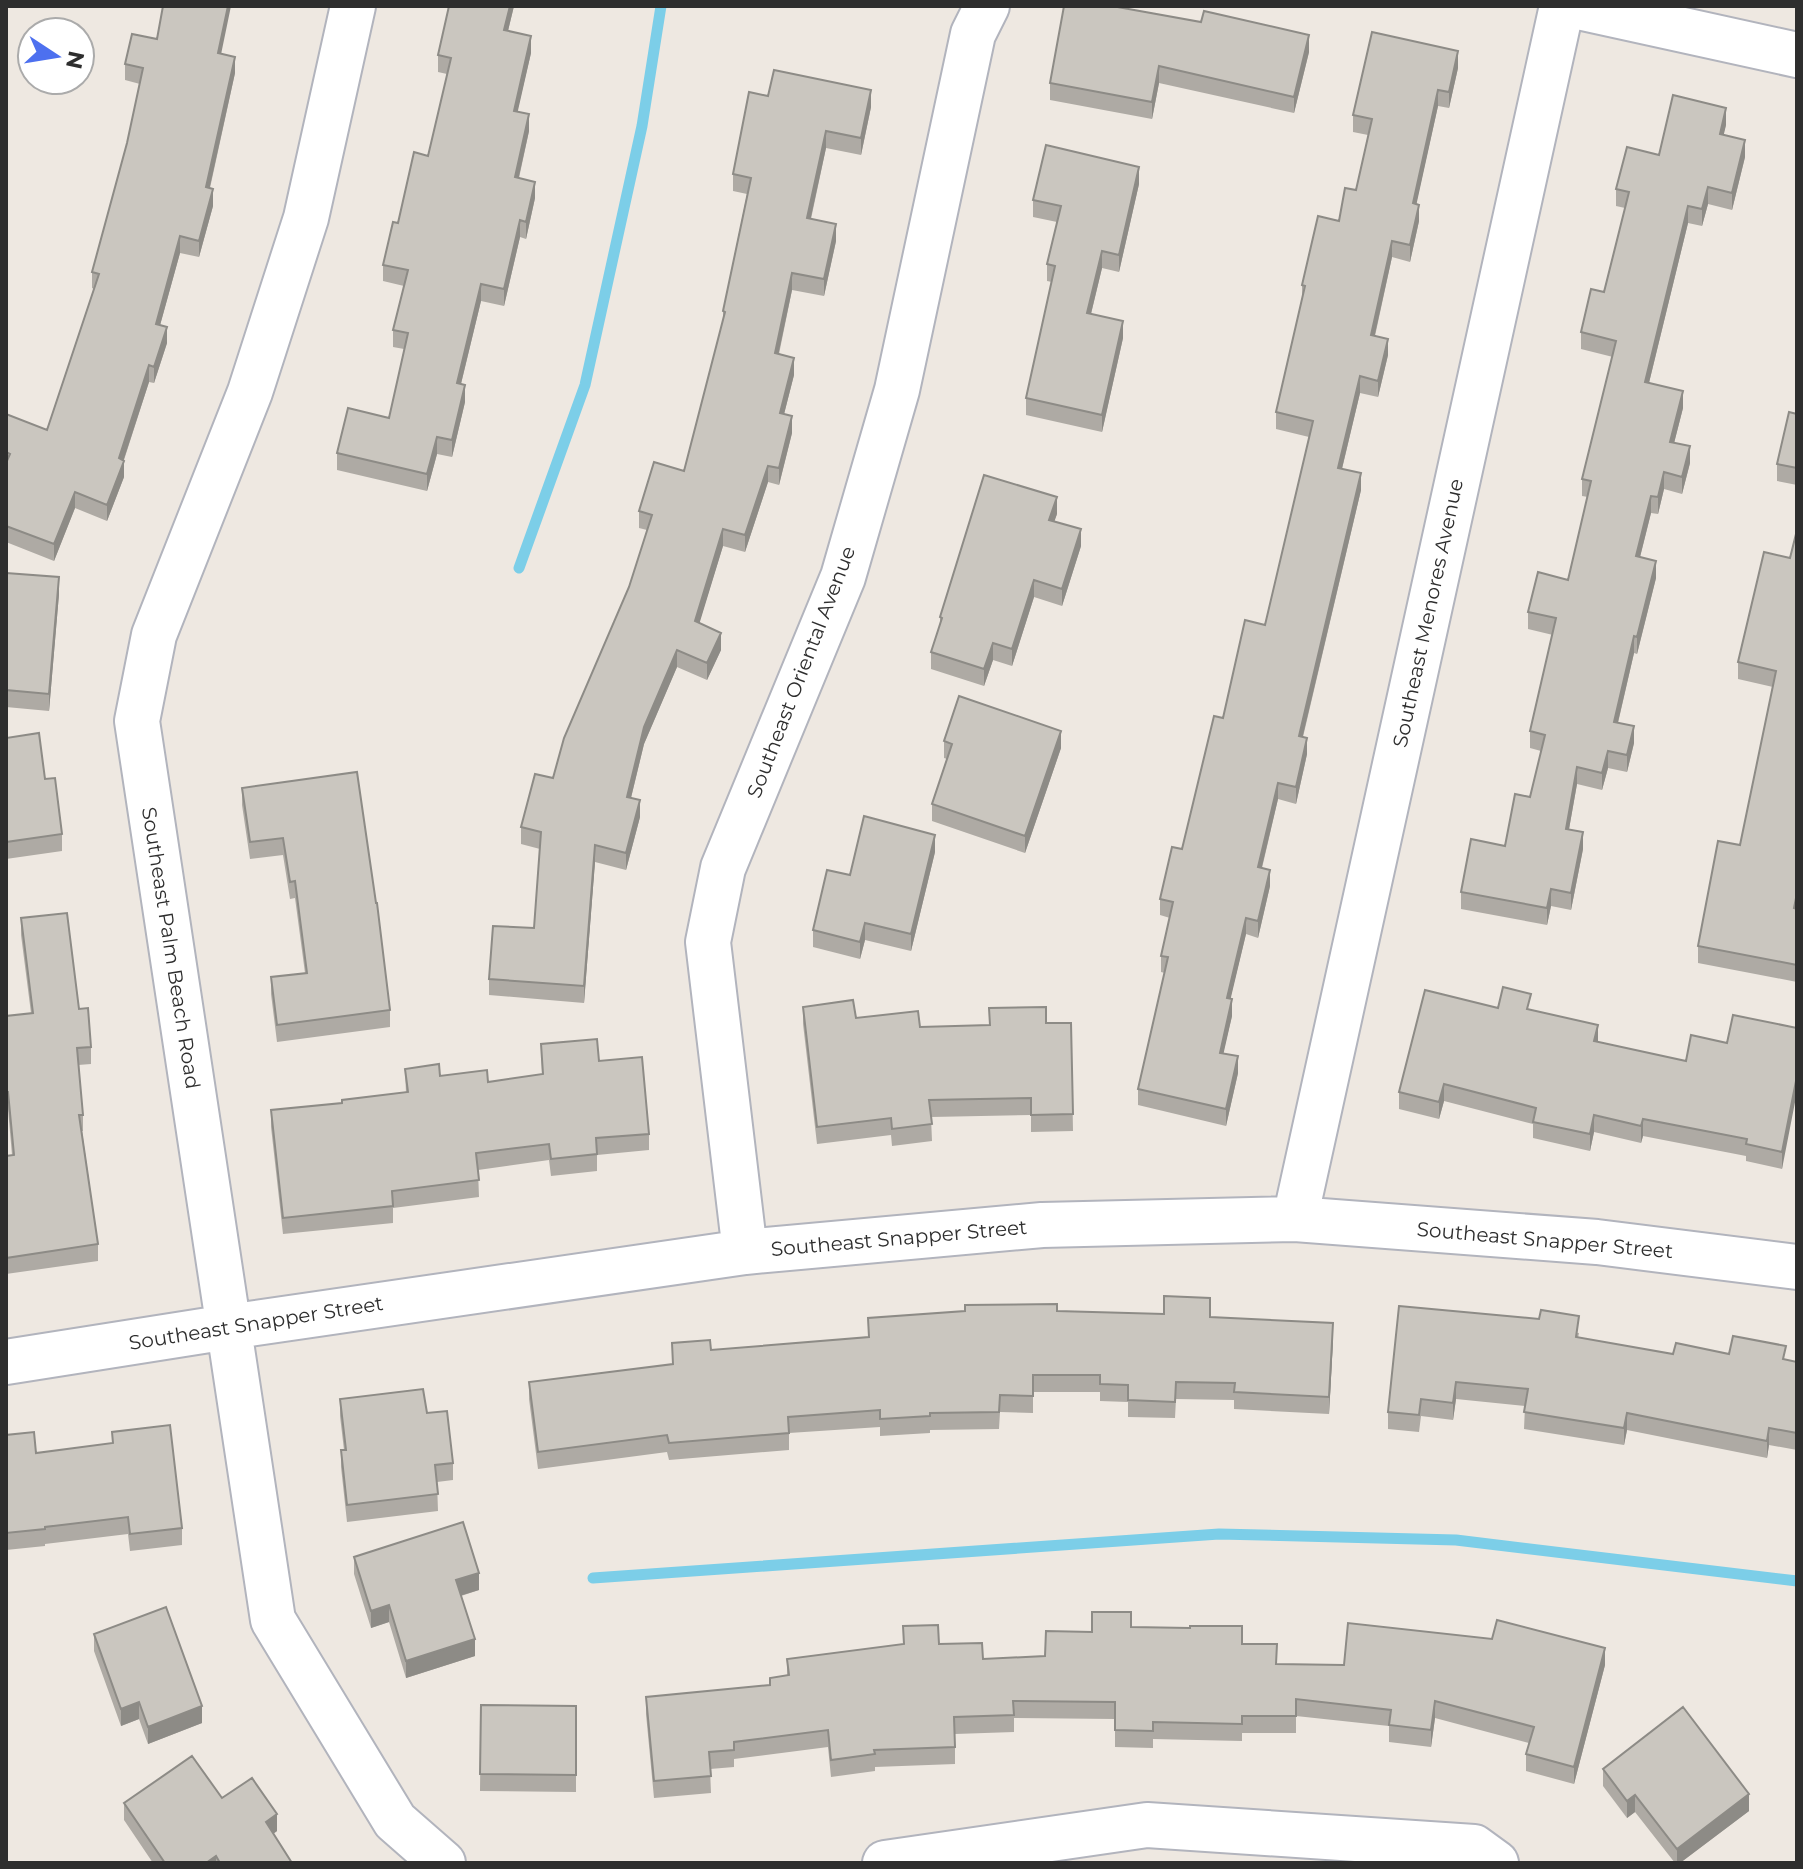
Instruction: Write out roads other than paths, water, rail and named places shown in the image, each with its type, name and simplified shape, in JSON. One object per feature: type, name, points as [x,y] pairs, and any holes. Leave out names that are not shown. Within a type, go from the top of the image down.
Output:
[{"type":"street","name":"Southeast Palm Beach Road","points":[[353,6],[306,218],[250,392],[154,635],[137,721],[273,1620],[395,1821],[443,1863]]},
{"type":"street","name":"Southeast Oriental Avenue","points":[[745,1252],[708,942],[723,868],[843,577],[897,390],[973,34],[987,6]]},
{"type":"street","name":"Southeast Menores Avenue","points":[[1295,1219],[1562,6]]},
{"type":"street","points":[[1574,6],[1797,55]]},
{"type":"street","name":"Southeast Snapper Street","points":[[6,1362],[745,1252],[1042,1225],[1295,1219],[1597,1242],[1797,1267]]},
{"type":"street","points":[[885,1863],[1147,1825],[1474,1847],[1496,1863]]},
{"type":"waterway","points":[[519,568],[585,385],[642,126],[661,6]]},
{"type":"waterway","points":[[593,1578],[1219,1534],[1456,1540],[1797,1581]]}]
